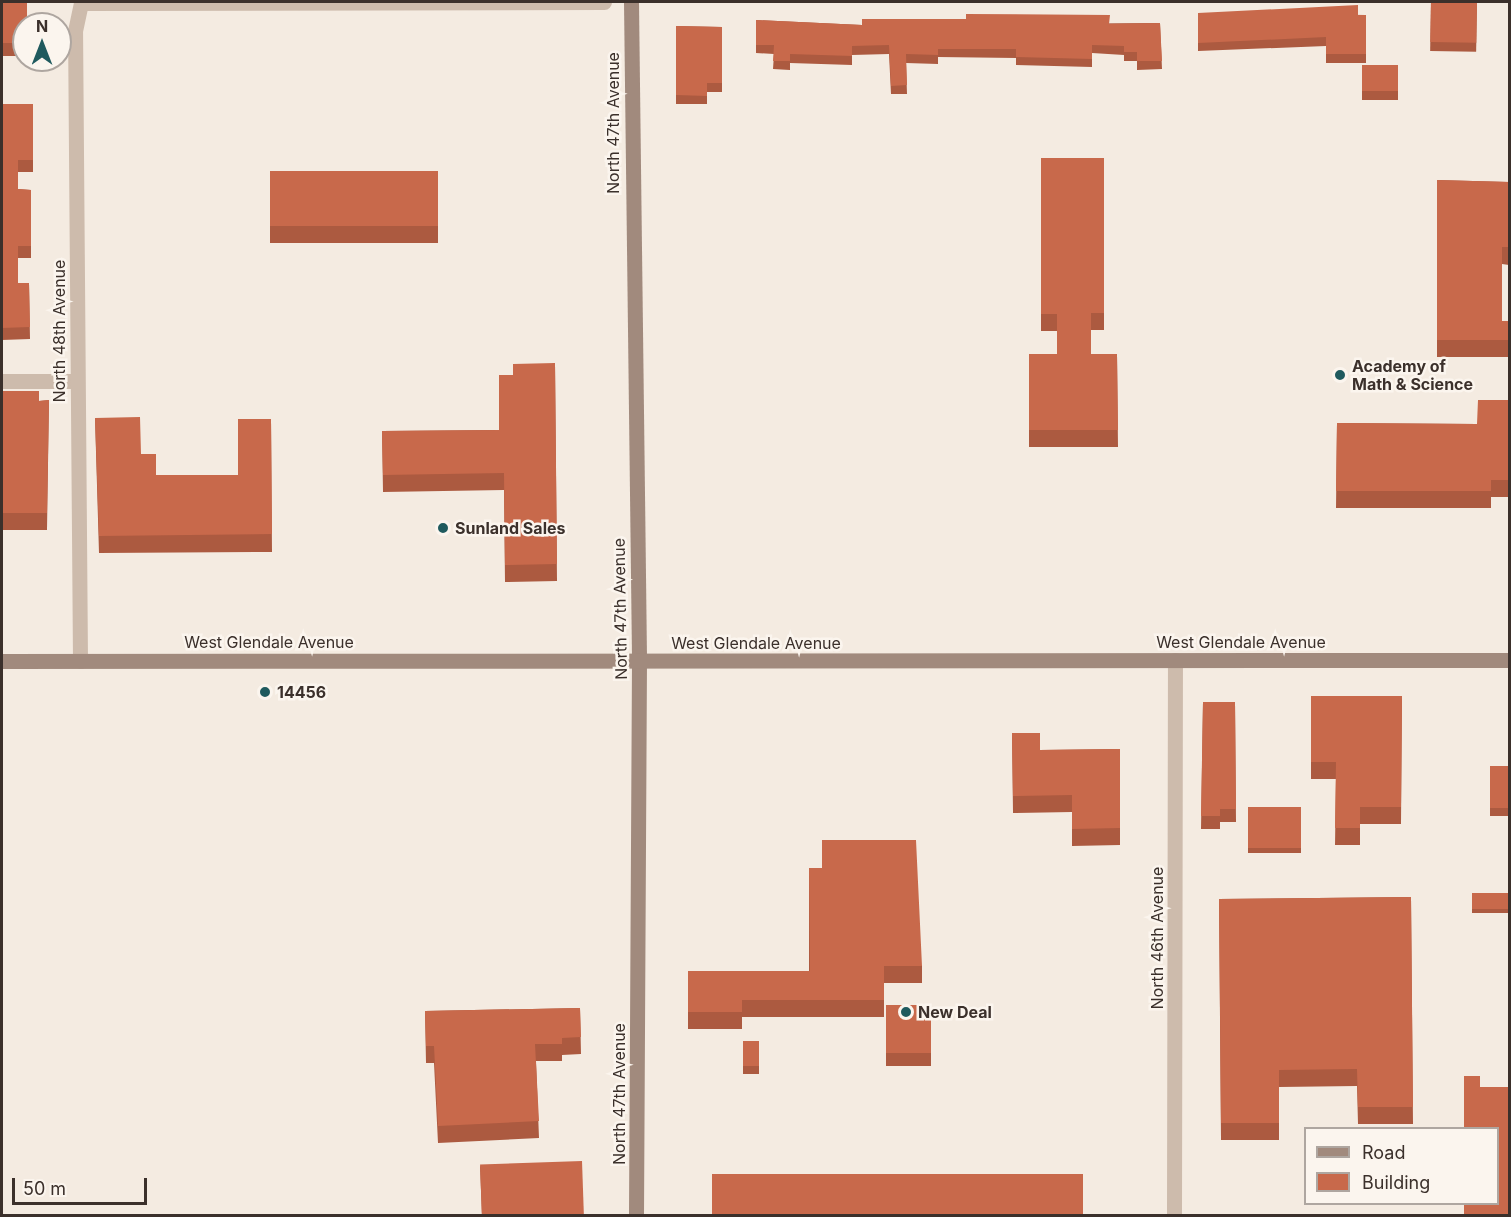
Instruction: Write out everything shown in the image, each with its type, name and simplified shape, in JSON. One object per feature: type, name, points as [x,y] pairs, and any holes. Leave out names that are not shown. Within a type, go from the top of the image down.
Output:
[{"type":"main road","name":"North 47th Avenue","points":[[631,2],[639,660],[636,1215]]},
{"type":"main road","name":"West Glendale Avenue","points":[[2,660],[1509,660]]},
{"type":"street","points":[[81,2],[604,2]]},
{"type":"street","name":"North 48th Avenue","points":[[80,660],[75,31],[81,2]]},
{"type":"street","points":[[2,381],[77,381]]},
{"type":"street","name":"North 46th Avenue","points":[[1174,1215],[1175,660]]},
{"type":"building","points":[[2,2],[27,2],[27,12],[12,12],[12,43],[2,43]]},
{"type":"building","points":[[1431,2],[1477,3],[1476,43],[1430,42]]},
{"type":"building","points":[[1358,5],[1358,15],[1366,15],[1366,54],[1326,54],[1326,37],[1198,43],[1198,13]]},
{"type":"building","points":[[966,14],[1110,15],[1109,24],[1160,23],[1162,61],[1137,61],[1137,52],[1124,52],[1124,46],[1092,45],[1092,59],[1016,57],[1016,49],[938,49],[938,55],[906,54],[907,85],[891,86],[889,45],[852,46],[852,56],[790,54],[790,61],[773,61],[774,45],[756,45],[756,20],[862,25],[862,19],[966,19]]},
{"type":"building","points":[[676,26],[722,27],[722,83],[707,83],[707,96],[676,95]]},
{"type":"building","points":[[1362,65],[1398,65],[1398,91],[1362,91]]},
{"type":"building","points":[[2,104],[33,104],[33,160],[18,160],[18,189],[31,190],[31,246],[18,246],[18,283],[29,283],[30,327],[2,328]]},
{"type":"building","points":[[1041,158],[1104,158],[1104,313],[1091,313],[1091,354],[1117,354],[1118,430],[1029,430],[1029,354],[1057,354],[1057,314],[1041,314]]},
{"type":"building","points":[[270,171],[438,171],[438,226],[270,226]]},
{"type":"building","points":[[1437,180],[1509,182],[1509,247],[1502,247],[1502,321],[1509,321],[1509,340],[1437,340]]},
{"type":"building","points":[[555,363],[557,564],[505,565],[504,473],[383,475],[382,431],[499,430],[499,375],[513,375],[513,364]]},
{"type":"building","points":[[2,391],[39,391],[39,401],[49,400],[47,513],[3,513]]},
{"type":"building","points":[[1478,400],[1509,400],[1509,480],[1491,480],[1491,491],[1336,491],[1337,423],[1477,424]]},
{"type":"building","points":[[140,417],[141,454],[156,454],[156,475],[238,475],[238,419],[271,419],[272,534],[99,536],[95,418]]},
{"type":"building","points":[[1311,696],[1402,696],[1401,807],[1360,807],[1360,828],[1335,828],[1336,762],[1311,762]]},
{"type":"building","points":[[1203,702],[1235,702],[1236,809],[1220,809],[1220,816],[1201,816]]},
{"type":"building","points":[[1012,733],[1040,733],[1040,750],[1120,749],[1120,828],[1072,829],[1072,795],[1013,796]]},
{"type":"building","points":[[1490,766],[1509,766],[1509,808],[1490,808]]},
{"type":"building","points":[[1248,807],[1301,807],[1301,848],[1248,848]]},
{"type":"building","points":[[822,840],[916,840],[922,966],[884,966],[884,1000],[742,1000],[742,1012],[688,1012],[688,971],[810,971],[809,868],[822,868]]},
{"type":"building","points":[[1472,893],[1509,893],[1509,909],[1472,909]]},
{"type":"building","points":[[1411,897],[1413,1107],[1358,1107],[1357,1069],[1279,1070],[1279,1123],[1221,1123],[1219,899]]},
{"type":"building","points":[[886,1005],[931,1005],[931,1053],[886,1053]]},
{"type":"building","points":[[580,1008],[581,1037],[562,1038],[562,1044],[535,1044],[539,1121],[438,1126],[434,1046],[426,1046],[425,1011]]},
{"type":"building","points":[[743,1041],[759,1041],[759,1066],[743,1066]]},
{"type":"building","points":[[1464,1076],[1480,1076],[1480,1087],[1509,1087],[1509,1215],[1464,1215],[1464,1205],[1499,1205],[1499,1127],[1464,1127]]},
{"type":"building","points":[[582,1161],[584,1215],[482,1216],[480,1165]]},
{"type":"building","points":[[712,1174],[1083,1174],[1083,1215],[712,1215]]},
{"type":"place","name":"Academy of Math & Science","points":[[1340,375]]},
{"type":"place","name":"Sunland Sales","points":[[443,528]]},
{"type":"place","name":"14456","points":[[265,692]]},
{"type":"place","name":"New Deal","points":[[906,1012]]}]
